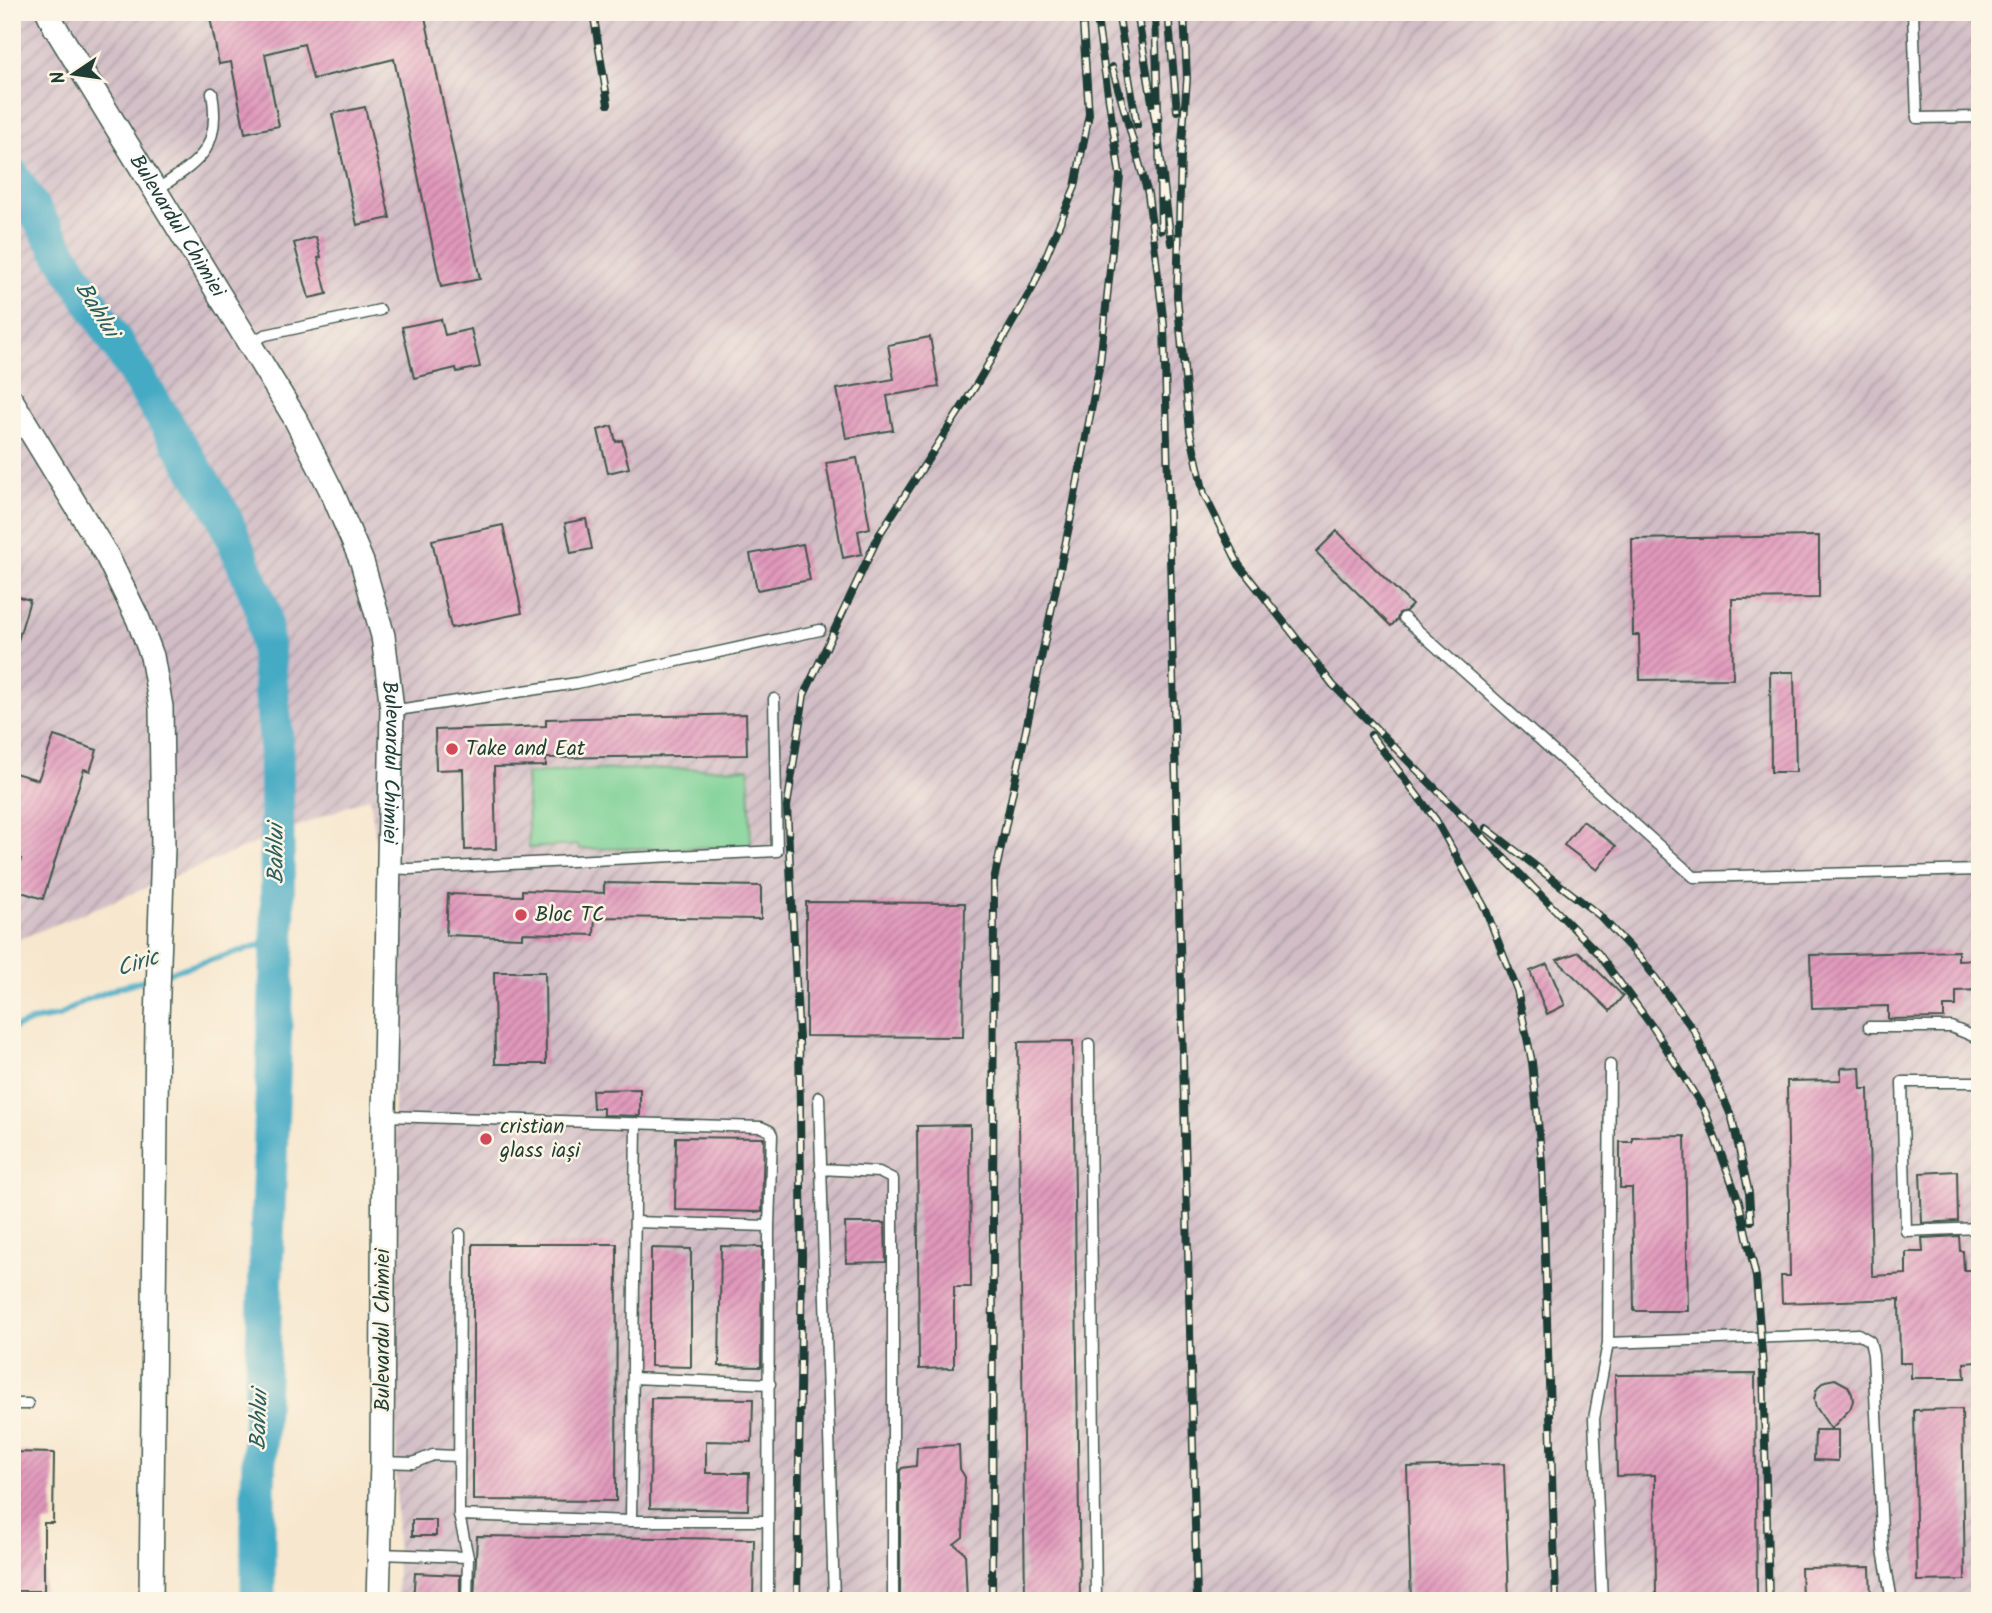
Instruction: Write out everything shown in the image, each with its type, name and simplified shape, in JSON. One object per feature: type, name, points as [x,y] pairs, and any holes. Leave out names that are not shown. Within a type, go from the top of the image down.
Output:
[{"type":"street","name":"Bulevardul Chimiei","points":[[48,12],[295,418],[332,492],[362,562],[383,636],[392,709],[379,1601]]},
{"type":"street","points":[[12,401],[107,556],[138,619],[152,656],[161,707],[163,847],[157,1020],[151,1601]]},
{"type":"lane","points":[[1913,12],[1917,118],[1980,117]]},
{"type":"lane","points":[[155,191],[190,167],[207,148],[213,130],[215,108],[212,93]]},
{"type":"lane","points":[[250,344],[265,335],[380,310]]},
{"type":"lane","points":[[1404,618],[1694,877],[1980,870]]},
{"type":"lane","points":[[392,709],[577,683],[820,630]]},
{"type":"lane","points":[[388,868],[777,851],[774,699]]},
{"type":"lane","points":[[1869,1027],[1951,1027],[1980,1039]]},
{"type":"lane","points":[[1089,1044],[1096,1601]]},
{"type":"lane","points":[[1602,1601],[1594,1419],[1608,1343],[1610,1065]]},
{"type":"lane","points":[[1980,1093],[1979,1081],[1902,1082],[1906,1231],[1980,1228]]},
{"type":"lane","points":[[819,1097],[834,1601]]},
{"type":"lane","points":[[384,1116],[767,1128],[772,1135],[769,1226],[768,1601]]},
{"type":"lane","points":[[631,1521],[636,1123]]},
{"type":"lane","points":[[820,1169],[879,1172],[893,1180],[893,1601]]},
{"type":"lane","points":[[635,1222],[769,1226]]},
{"type":"lane","points":[[460,1234],[459,1515],[468,1557],[467,1601]]},
{"type":"lane","points":[[1608,1343],[1858,1334],[1870,1341],[1873,1355],[1883,1550],[1892,1601]]},
{"type":"lane","points":[[633,1378],[770,1384]]},
{"type":"lane","points":[[12,1404],[28,1404]]},
{"type":"lane","points":[[382,1462],[413,1464],[433,1455],[458,1456]]},
{"type":"lane","points":[[459,1515],[631,1521],[768,1521]]},
{"type":"lane","points":[[379,1554],[468,1557]]},
{"type":"shaded area","points":[[12,12],[1980,12],[1980,1601],[397,1601],[393,963],[370,797],[12,942]]},
{"type":"green space","points":[[749,768],[751,847],[579,849],[578,845],[529,848],[526,774],[578,770]]},
{"type":"building","points":[[209,12],[424,12],[480,279],[441,287],[394,59],[313,79],[304,44],[265,54],[279,126],[245,133],[231,62],[219,64]]},
{"type":"building","points":[[365,107],[390,218],[357,225],[332,114]]},
{"type":"building","points":[[316,237],[327,294],[309,298],[294,243]]},
{"type":"building","points":[[441,319],[445,335],[471,329],[480,367],[457,372],[456,368],[414,378],[402,327]]},
{"type":"building","points":[[930,337],[939,387],[887,396],[893,430],[846,438],[837,389],[894,379],[888,345]]},
{"type":"building","points":[[612,426],[616,442],[622,440],[629,468],[608,473],[598,430]]},
{"type":"building","points":[[857,458],[870,528],[858,531],[862,554],[843,558],[826,463]]},
{"type":"building","points":[[586,519],[592,549],[571,553],[565,523]]},
{"type":"building","points":[[503,525],[522,613],[451,628],[432,540]]},
{"type":"building","points":[[1337,531],[1412,605],[1399,613],[1391,626],[1316,552]]},
{"type":"building","points":[[1819,536],[1819,598],[1732,599],[1733,679],[1640,680],[1639,635],[1633,635],[1632,539]]},
{"type":"building","points":[[803,544],[810,580],[757,590],[750,554]]},
{"type":"building","points":[[12,595],[30,600],[16,647],[12,647]]},
{"type":"building","points":[[1770,672],[1794,672],[1796,772],[1771,772]]},
{"type":"building","points":[[746,714],[747,755],[546,758],[546,766],[494,767],[496,849],[465,850],[463,769],[436,770],[435,730],[546,726],[546,719]]},
{"type":"building","points":[[54,736],[97,750],[90,771],[84,769],[43,899],[12,889],[21,859],[12,857],[12,772],[38,780]]},
{"type":"building","points":[[1583,821],[1616,846],[1597,870],[1564,845]]},
{"type":"building","points":[[604,883],[761,886],[761,919],[595,917],[594,935],[522,933],[522,938],[446,935],[448,894],[522,896],[522,890],[604,893]]},
{"type":"building","points":[[806,902],[965,903],[963,1037],[806,1036]]},
{"type":"building","points":[[1958,951],[1958,960],[1980,959],[1980,990],[1956,991],[1956,1006],[1944,1006],[1944,1018],[1888,1019],[1888,1006],[1812,1008],[1810,955]]},
{"type":"building","points":[[1579,952],[1623,996],[1610,1011],[1557,960]]},
{"type":"building","points":[[1547,964],[1565,1005],[1547,1014],[1530,971]]},
{"type":"building","points":[[494,972],[545,972],[546,1064],[495,1064]]},
{"type":"building","points":[[1073,1041],[1080,1601],[1025,1601],[1018,1042]]},
{"type":"building","points":[[1860,1067],[1861,1089],[1868,1089],[1873,1276],[1906,1274],[1906,1252],[1923,1252],[1922,1238],[1959,1236],[1964,1270],[1976,1270],[1978,1362],[1964,1363],[1965,1378],[1911,1378],[1911,1363],[1900,1363],[1899,1299],[1782,1303],[1781,1276],[1790,1276],[1787,1081],[1841,1080],[1841,1068]]},
{"type":"building","points":[[640,1089],[640,1116],[603,1115],[603,1108],[593,1108],[592,1090]]},
{"type":"building","points":[[970,1125],[971,1287],[954,1287],[954,1368],[919,1369],[917,1126]]},
{"type":"building","points":[[1685,1136],[1688,1311],[1634,1311],[1632,1188],[1620,1188],[1620,1142],[1632,1142],[1632,1137]]},
{"type":"building","points":[[676,1137],[764,1138],[762,1212],[675,1210]]},
{"type":"building","points":[[1957,1171],[1958,1221],[1922,1223],[1920,1173]]},
{"type":"building","points":[[845,1223],[885,1223],[886,1262],[846,1263]]},
{"type":"building","points":[[473,1244],[617,1244],[616,1501],[473,1500]]},
{"type":"building","points":[[721,1246],[762,1247],[761,1367],[719,1366]]},
{"type":"building","points":[[651,1248],[691,1249],[691,1367],[651,1366]]},
{"type":"building","points":[[1755,1374],[1757,1601],[1656,1601],[1655,1475],[1617,1476],[1615,1375]]},
{"type":"building","points":[[1835,1379],[1848,1386],[1853,1401],[1850,1409],[1831,1429],[1814,1400],[1820,1385]]},
{"type":"building","points":[[651,1398],[753,1399],[752,1442],[706,1441],[706,1473],[749,1473],[748,1510],[650,1508]]},
{"type":"building","points":[[1962,1409],[1965,1580],[1917,1581],[1914,1410]]},
{"type":"building","points":[[1815,1430],[1838,1430],[1838,1461],[1814,1460]]},
{"type":"building","points":[[959,1445],[960,1469],[965,1477],[963,1537],[954,1544],[965,1553],[967,1601],[900,1601],[900,1471],[902,1468],[916,1466],[917,1447]]},
{"type":"building","points":[[12,1452],[54,1453],[53,1523],[44,1523],[44,1591],[12,1591]]},
{"type":"building","points":[[1504,1464],[1509,1601],[1411,1601],[1407,1467]]},
{"type":"building","points":[[412,1520],[436,1520],[436,1536],[412,1536]]},
{"type":"building","points":[[477,1536],[754,1539],[753,1601],[474,1601]]},
{"type":"building","points":[[1870,1567],[1871,1601],[1802,1601],[1801,1568]]},
{"type":"building","points":[[415,1573],[460,1575],[460,1601],[413,1601]]},
{"type":"waterway","name":"Bahlui","points":[[12,175],[223,514],[263,610],[276,737],[278,940],[258,1487],[258,1601]]},
{"type":"waterway","name":"Ciric","points":[[164,974],[278,940]]},
{"type":"waterway","name":"Ciric","points":[[12,1029],[32,1021],[59,1016],[84,1001],[154,977]]},
{"type":"railway","points":[[593,12],[608,104]]},
{"type":"railway","points":[[797,1601],[802,1256],[799,1039],[787,807],[804,695],[879,535],[975,387],[1033,287],[1075,187],[1089,114],[1082,12]]},
{"type":"railway","points":[[992,1601],[994,880],[1070,522],[1100,363],[1120,176],[1096,12]]},
{"type":"railway","points":[[1118,12],[1137,125]]},
{"type":"railway","points":[[1137,12],[1159,144],[1155,12]]},
{"type":"railway","points":[[1168,12],[1177,111]]},
{"type":"railway","points":[[1184,12],[1187,79],[1181,156],[1177,296],[1190,431],[1204,494],[1239,565],[1333,685],[1598,953],[1654,1029],[1705,1111],[1739,1202],[1756,1277],[1763,1367],[1769,1601]]},
{"type":"railway","points":[[1112,67],[1148,194],[1164,325],[1197,1601]]},
{"type":"railway","points":[[1161,230],[1159,144],[1171,243]]},
{"type":"railway","points":[[1371,735],[1436,820],[1485,908],[1517,990],[1532,1062],[1542,1162],[1556,1601]]},
{"type":"railway","points":[[1486,828],[1599,915],[1643,961],[1695,1032],[1732,1118],[1749,1193],[1751,1221]]},
{"type":"place","name":"Take and Eat","points":[[452,749]]},
{"type":"place","name":"Bloc TC","points":[[521,915]]},
{"type":"place","name":"cristian glass iași","points":[[486,1139]]}]
